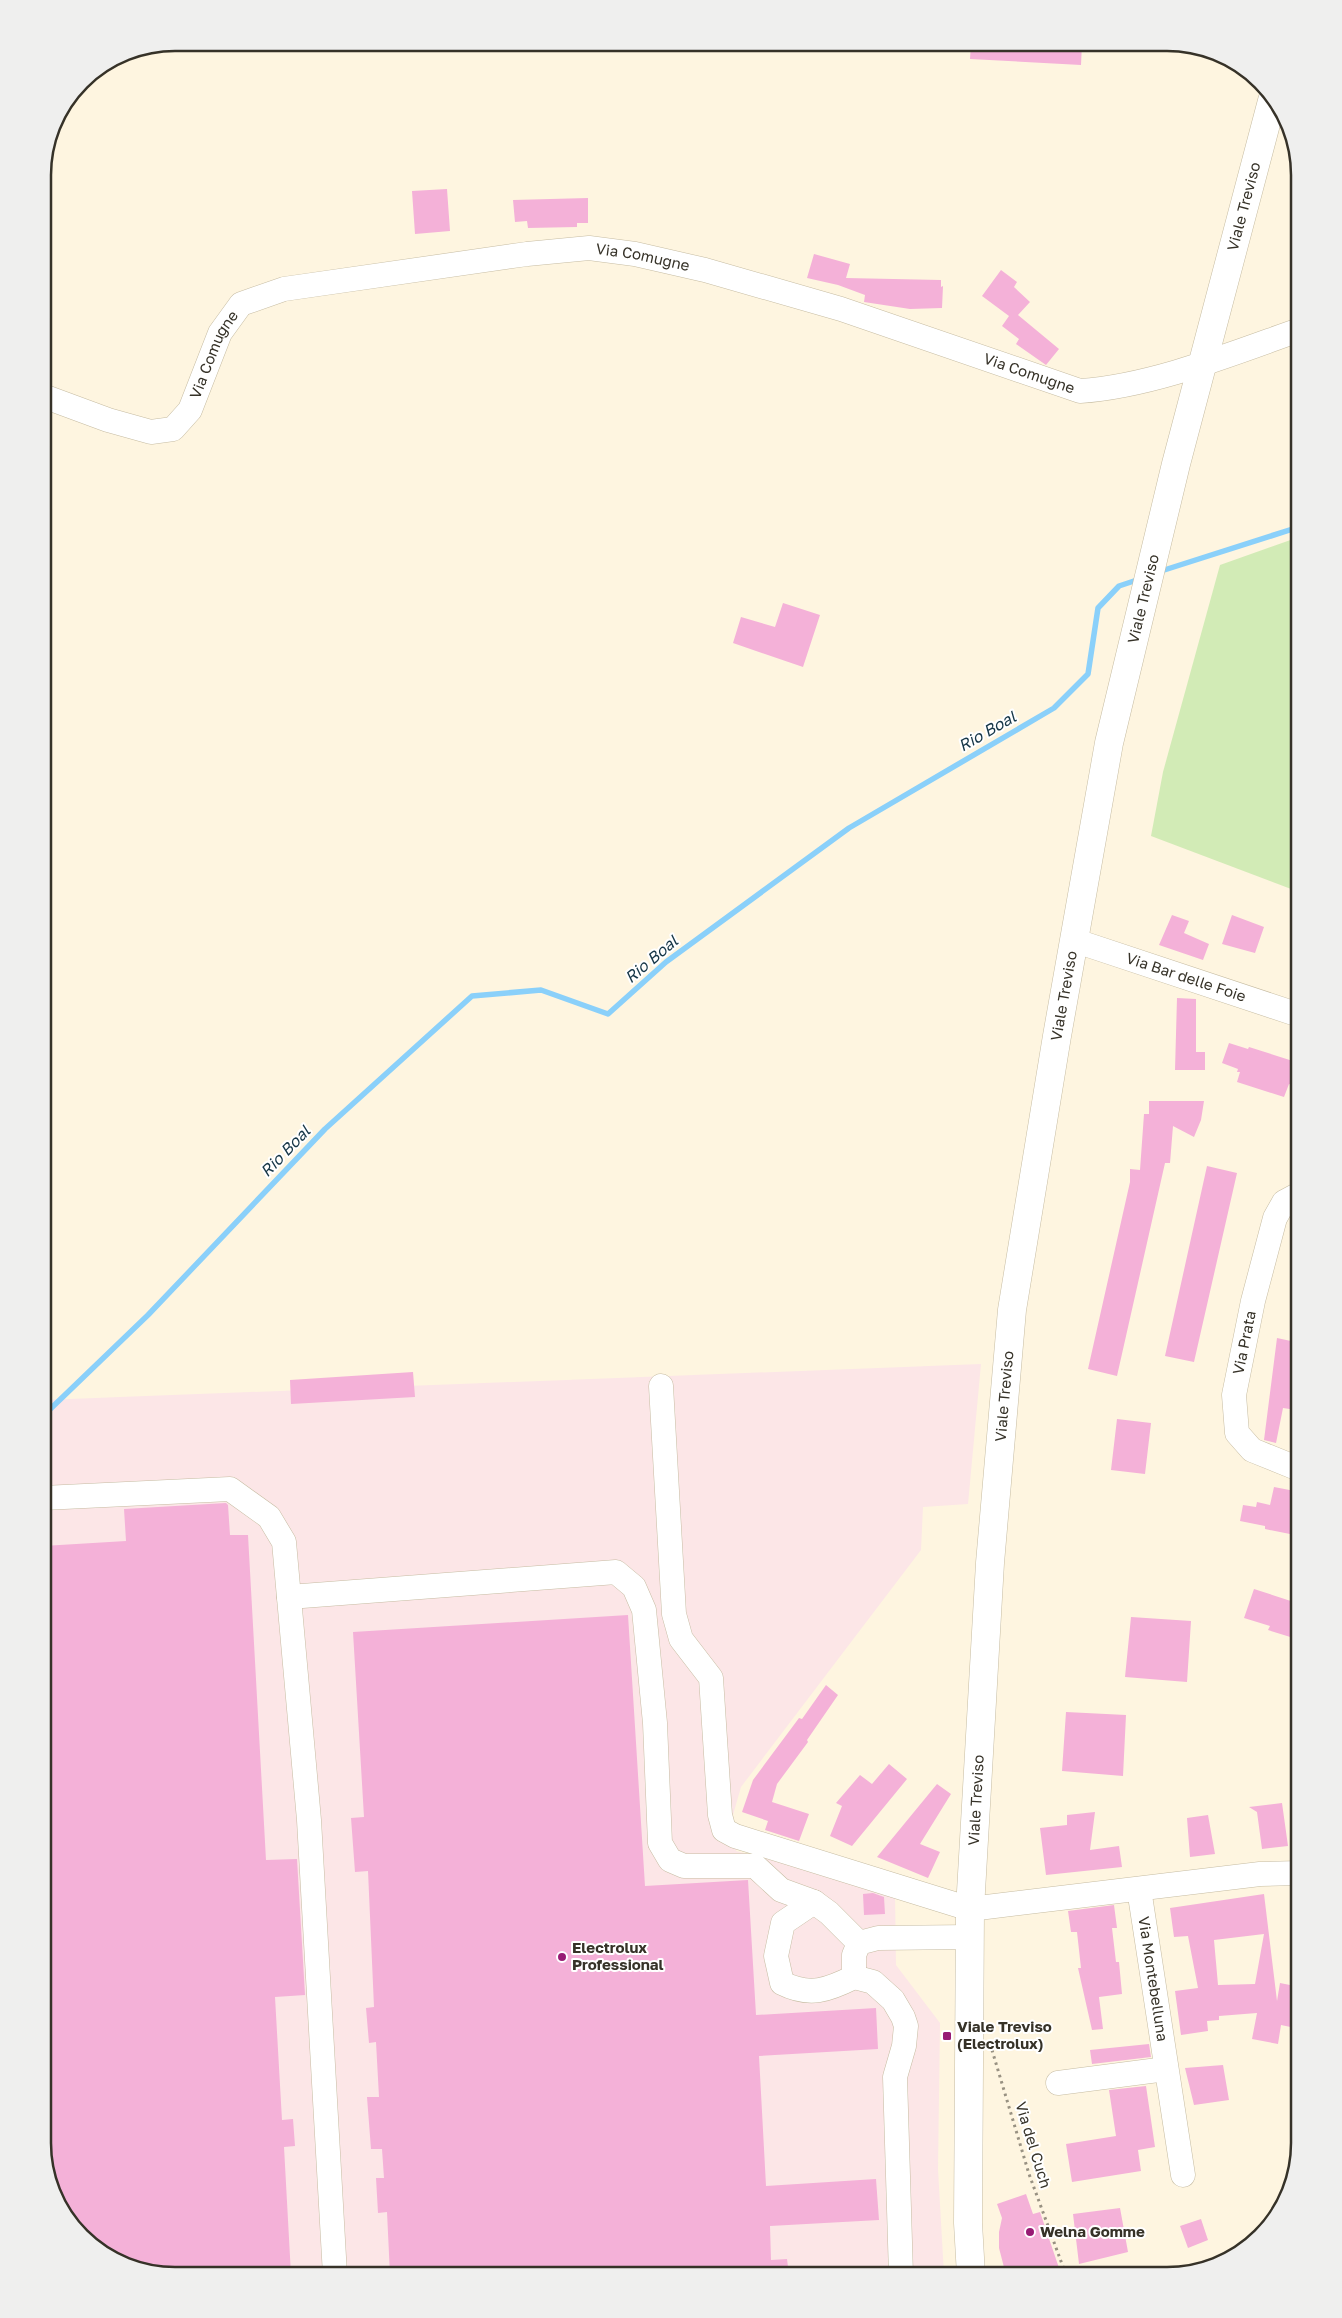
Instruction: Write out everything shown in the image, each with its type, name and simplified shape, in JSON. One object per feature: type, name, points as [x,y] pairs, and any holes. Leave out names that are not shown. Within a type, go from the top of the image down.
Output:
[{"type":"main road","name":"Viale Treviso","points":[[970,2267],[968,2223],[970,1908],[990,1563],[1012,1310],[1073,940],[1109,743],[1176,464],[1270,107]]},
{"type":"street","name":"Via Comugne","points":[[52,399],[108,420],[151,432],[174,429],[190,410],[220,332],[241,304],[284,289],[527,254],[589,248],[635,254],[705,270],[841,309],[1080,391],[1104,389],[1203,364],[1291,333]]},
{"type":"street","name":"Via Bar delle Foie","points":[[1073,940],[1291,1012]]},
{"type":"street","name":"Via Prata","points":[[1291,1198],[1284,1202],[1275,1218],[1253,1301],[1234,1395],[1237,1433],[1252,1450],[1291,1465]]},
{"type":"street","points":[[661,1386],[674,1614],[681,1639],[711,1678],[720,1814],[724,1830],[735,1836],[970,1908],[1260,1874],[1291,1873]]},
{"type":"street","points":[[51,1498],[230,1488],[269,1517],[284,1542],[309,1820],[334,2266]]},
{"type":"street","points":[[289,1597],[616,1572],[634,1587],[644,1610],[655,1723],[660,1843],[670,1860],[684,1866],[755,1866],[781,1890],[814,1902],[829,1913],[859,1943]]},
{"type":"street","name":"Via Montebelluna","points":[[1138,1889],[1183,2174]]},
{"type":"street","points":[[814,1902],[783,1922],[776,1956],[782,1983],[798,1991],[828,1990],[854,1977],[873,1982],[893,2000],[906,2026],[904,2046],[895,2077],[901,2267]]},
{"type":"street","points":[[859,1943],[878,1938],[970,1937]]},
{"type":"street","points":[[854,1977],[854,1954],[859,1943]]},
{"type":"street","points":[[1058,2083],[1166,2069]]},
{"type":"path","name":"Via del Cuch","points":[[969,2034],[989,2039],[1029,2174],[1063,2267]]},
{"type":"shaded area","points":[[981,1364],[968,1504],[923,1507],[921,1550],[741,1787],[733,1815],[736,1851],[895,1893],[896,1965],[940,2023],[938,2169],[944,2267],[167,2266],[135,2260],[120,2254],[93,2236],[72,2212],[64,2198],[54,2167],[51,2143],[51,1400]]},
{"type":"green space","points":[[1291,540],[1291,889],[1151,836],[1163,772],[1220,565]]},
{"type":"building","points":[[970,52],[1082,52],[1081,65],[970,59]]},
{"type":"building","points":[[447,189],[450,231],[415,234],[412,191]]},
{"type":"building","points":[[588,198],[588,223],[577,223],[577,227],[528,228],[527,221],[515,222],[513,200]]},
{"type":"building","points":[[814,254],[850,264],[846,278],[941,280],[941,287],[943,286],[942,308],[910,309],[864,302],[865,295],[838,285],[807,278]]},
{"type":"building","points":[[1001,270],[1017,282],[1014,287],[1030,302],[1018,315],[1059,349],[1046,365],[1016,344],[1019,339],[1002,326],[1009,316],[982,296]]},
{"type":"building","points":[[783,603],[820,615],[803,667],[733,643],[741,617],[775,627]]},
{"type":"building","points":[[1172,915],[1189,921],[1184,933],[1209,944],[1203,960],[1159,945]]},
{"type":"building","points":[[1232,915],[1264,927],[1255,953],[1222,944]]},
{"type":"building","points":[[1177,998],[1196,999],[1196,1052],[1205,1052],[1205,1070],[1175,1070]]},
{"type":"building","points":[[1229,1043],[1248,1049],[1249,1047],[1291,1060],[1291,1085],[1289,1084],[1284,1097],[1237,1082],[1240,1072],[1237,1072],[1238,1069],[1222,1063]]},
{"type":"building","points":[[1149,1101],[1204,1101],[1201,1120],[1194,1137],[1173,1126],[1170,1163],[1165,1163],[1117,1376],[1088,1369],[1130,1182],[1130,1169],[1140,1170],[1144,1114],[1149,1114]]},
{"type":"building","points":[[1207,1166],[1237,1173],[1194,1362],[1165,1356]]},
{"type":"building","points":[[1277,1338],[1291,1341],[1291,1409],[1283,1408],[1276,1443],[1264,1440]]},
{"type":"building","points":[[413,1372],[415,1397],[291,1404],[290,1380]]},
{"type":"building","points":[[1117,1419],[1151,1423],[1145,1474],[1111,1470]]},
{"type":"building","points":[[1274,1487],[1291,1490],[1291,1534],[1240,1521],[1243,1505],[1256,1507],[1257,1502],[1270,1505]]},
{"type":"building","points":[[226,1503],[228,1505],[230,1535],[248,1535],[266,1860],[297,1859],[305,1995],[275,1997],[282,2120],[293,2119],[295,2146],[284,2147],[291,2266],[167,2266],[135,2260],[120,2254],[93,2236],[72,2212],[58,2183],[54,2167],[51,2143],[51,1545],[126,1541],[124,1509]]},
{"type":"building","points":[[1254,1589],[1291,1601],[1291,1637],[1268,1630],[1270,1626],[1244,1618]]},
{"type":"building","name":"Electrolux Professional","points":[[628,1615],[645,1886],[748,1880],[756,2015],[876,2008],[878,2049],[759,2056],[766,2186],[876,2179],[879,2220],[770,2226],[771,2260],[787,2259],[788,2267],[390,2266],[387,2212],[378,2213],[376,2178],[384,2178],[382,2149],[371,2149],[367,2097],[379,2097],[376,2042],[369,2043],[366,2008],[374,2007],[368,1871],[355,1872],[351,1818],[364,1817],[353,1632]]},
{"type":"building","points":[[1131,1617],[1191,1621],[1187,1682],[1125,1677]]},
{"type":"building","points":[[826,1685],[838,1695],[807,1740],[808,1742],[777,1784],[772,1802],[809,1814],[799,1841],[765,1830],[768,1821],[742,1812],[753,1780],[799,1718],[802,1719]]},
{"type":"building","points":[[1066,1712],[1126,1715],[1123,1776],[1062,1771]]},
{"type":"building","points":[[889,1764],[907,1779],[852,1846],[830,1836],[842,1806],[836,1803],[860,1775],[872,1784]]},
{"type":"building","points":[[937,1784],[951,1794],[920,1844],[940,1852],[928,1878],[877,1857]]},
{"type":"building","points":[[1282,1803],[1288,1846],[1262,1849],[1257,1812],[1249,1807]]},
{"type":"building","points":[[1095,1812],[1090,1850],[1119,1846],[1122,1867],[1046,1875],[1040,1828],[1067,1825],[1067,1815]]},
{"type":"building","points":[[1208,1815],[1215,1854],[1190,1857],[1187,1818]]},
{"type":"building","points":[[873,1893],[884,1897],[885,1914],[864,1915],[863,1894]]},
{"type":"building","points":[[1264,1894],[1277,2001],[1280,1983],[1291,1985],[1291,2027],[1281,2025],[1278,2044],[1252,2039],[1257,2013],[1219,2016],[1219,2020],[1207,2021],[1208,2031],[1181,2035],[1175,1991],[1198,1988],[1188,1936],[1174,1937],[1170,1908]],"holes":[[[1264,1934],[1255,1984],[1218,1985],[1214,1940]]]},
{"type":"building","points":[[1114,1905],[1117,1928],[1112,1928],[1116,1962],[1119,1962],[1122,1994],[1099,1997],[1103,2029],[1092,2030],[1078,1968],[1081,1968],[1077,1932],[1071,1932],[1068,1911]]},
{"type":"building","points":[[1149,2044],[1151,2057],[1092,2064],[1090,2050]]},
{"type":"building","points":[[1223,2065],[1229,2100],[1194,2105],[1185,2068]]},
{"type":"building","points":[[1146,2086],[1155,2147],[1138,2150],[1141,2171],[1072,2182],[1066,2144],[1116,2136],[1109,2090]]},
{"type":"building","name":"Welna Gomme","points":[[1026,2194],[1033,2214],[1040,2212],[1059,2267],[1004,2267],[999,2248],[999,2232],[1002,2218],[997,2204]]},
{"type":"building","points":[[1120,2208],[1128,2252],[1079,2264],[1073,2214]]},
{"type":"building","points":[[1201,2219],[1208,2240],[1188,2248],[1180,2226]]},
{"type":"waterway","name":"Rio Boal","points":[[1158,572],[1291,530]]},
{"type":"waterway","name":"Rio Boal","points":[[51,1408],[148,1315],[325,1129],[472,996],[541,990],[608,1014],[666,962],[849,828],[1054,708],[1088,674],[1098,608],[1119,586],[1140,579]]},
{"type":"place","name":"Electrolux Professional","points":[[562,1957]]},
{"type":"place","name":"Viale Treviso (Electrolux)","points":[[947,2036]]},
{"type":"place","name":"Welna Gomme","points":[[1030,2232]]}]
